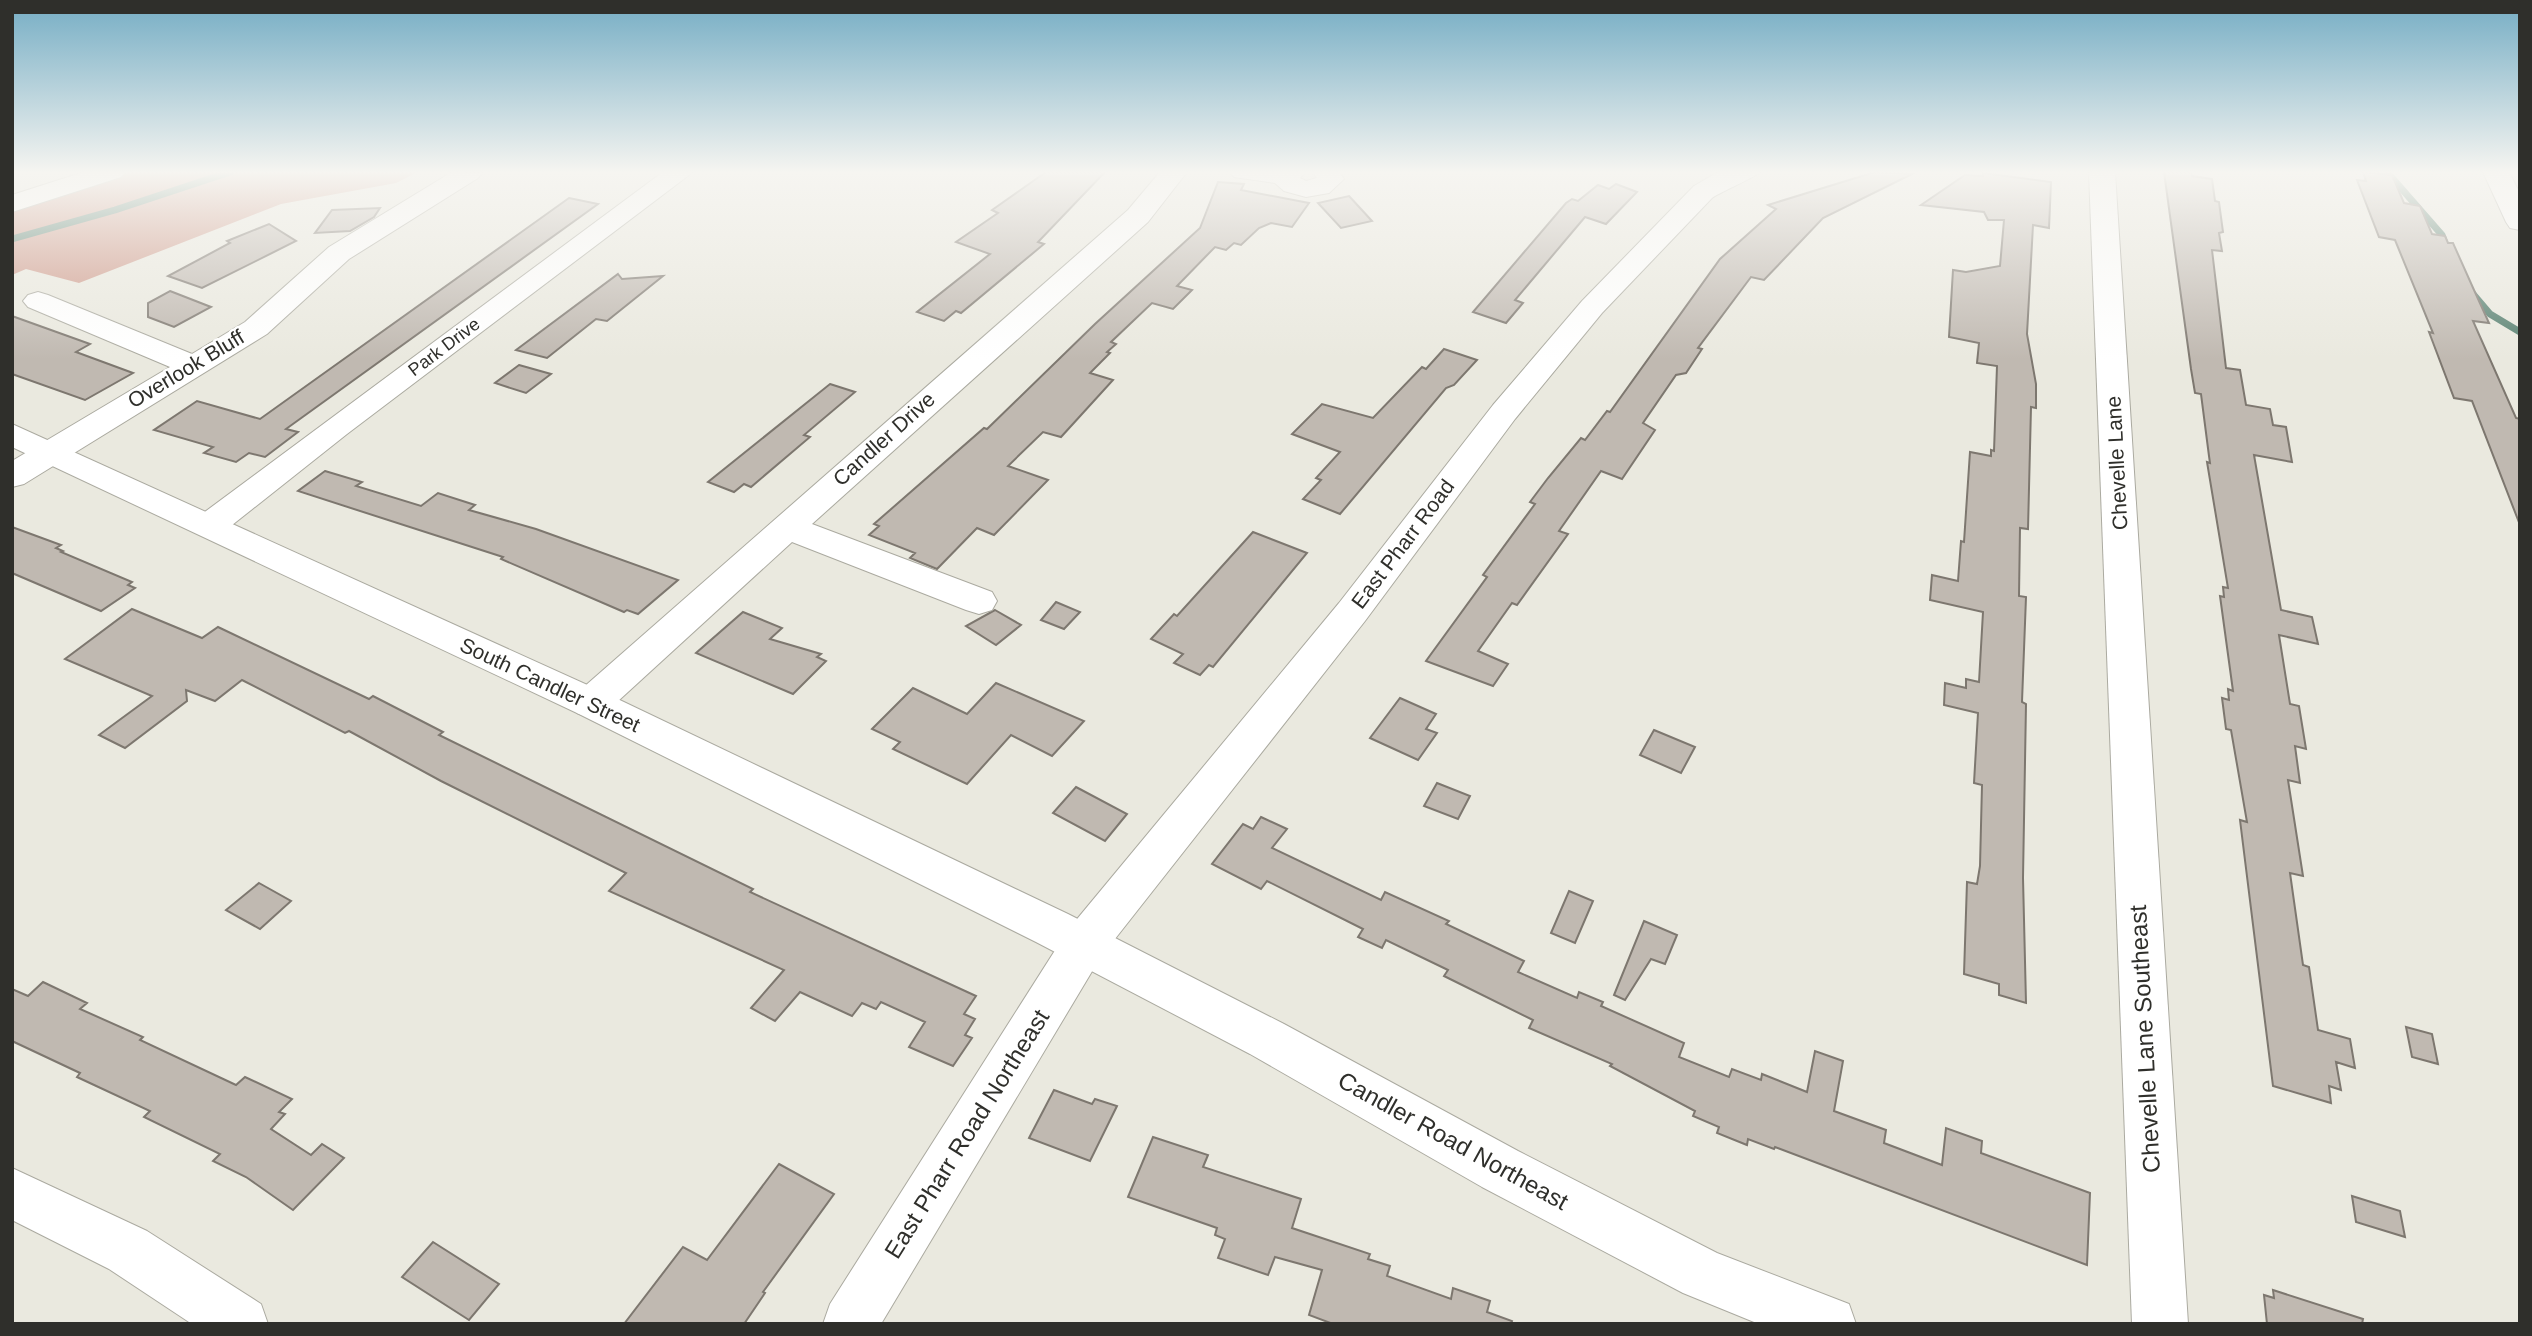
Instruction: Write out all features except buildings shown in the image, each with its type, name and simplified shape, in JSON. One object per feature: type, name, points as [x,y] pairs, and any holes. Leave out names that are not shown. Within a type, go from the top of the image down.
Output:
[{"type":"street","name":"Overlook Bluff","points":[[12,476],[256,328],[339,253],[369,234]]},
{"type":"street","name":"Park Drive","points":[[210,525],[597,234]]},
{"type":"street","name":"Candler Drive","points":[[591,703],[969,363],[1117,234]]},
{"type":"street","name":"East Pharr Road","points":[[1084,944],[1352,612],[1504,412],[1592,306],[1662,234]]},
{"type":"street","name":"Chevelle Lane","points":[[2105,234],[2131,754]]},
{"type":"street","points":[[38,301],[193,365]]},
{"type":"street","name":"South Candler Street","points":[[12,434],[591,703],[1084,944]]},
{"type":"street","points":[[787,527],[979,601]]},
{"type":"street","name":"Chevelle Lane Southeast","points":[[2131,754],[2160,1324]]},
{"type":"street","name":"East Pharr Road Northeast","points":[[850,1324],[1084,944]]},
{"type":"street","name":"Candler Road Northeast","points":[[1084,944],[1267,1039],[1500,1169],[1702,1274],[1829,1324]]},
{"type":"street","points":[[12,1193],[128,1250],[241,1324]]},
{"type":"shaded area","points":[[12,234],[203,234],[79,283],[26,269],[12,275]]},
{"type":"waterway","points":[[12,239],[29,234]]},
{"type":"waterway","points":[[2441,234],[2446,246]]},
{"type":"waterway","points":[[2473,294],[2490,314],[2520,332]]}]
